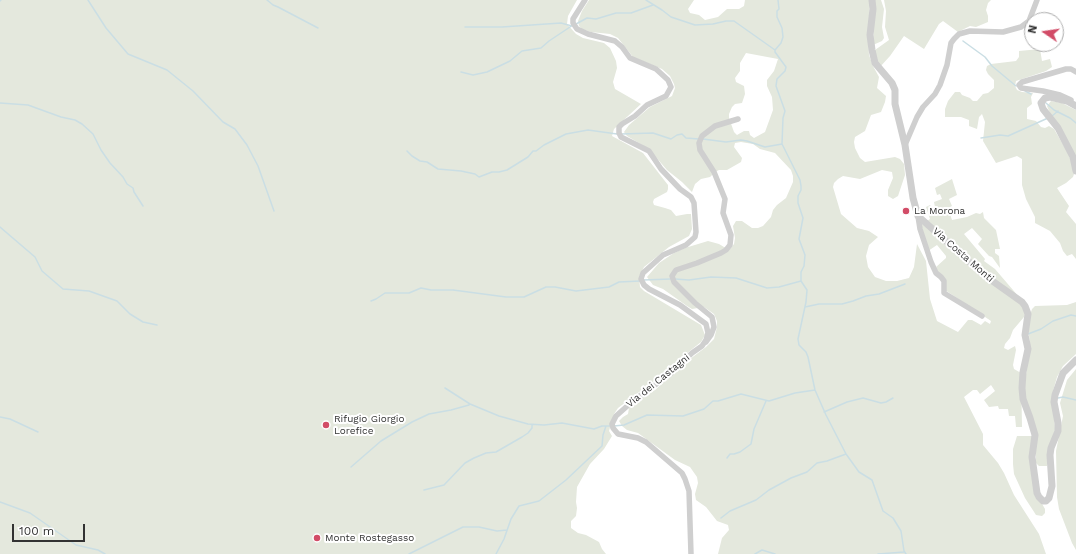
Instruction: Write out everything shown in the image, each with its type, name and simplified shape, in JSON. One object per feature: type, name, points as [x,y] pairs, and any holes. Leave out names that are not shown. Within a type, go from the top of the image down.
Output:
[{"type":"street","points":[[585,0],[573,20],[574,26],[588,34],[615,41],[620,44],[627,56],[633,61],[651,66],[660,72],[668,80],[671,87],[666,96],[647,105],[635,116],[621,125],[619,131],[622,137],[649,151],[661,169],[694,201],[695,237],[686,245],[662,255],[643,273],[642,279],[644,285],[649,289],[680,305],[706,324],[708,333],[702,346]]},
{"type":"street","points":[[872,0],[873,9],[870,39],[875,63],[892,83],[895,90],[897,114],[905,145],[913,198],[920,230],[930,262],[936,273],[944,281],[944,293],[982,316]]},
{"type":"street","points":[[905,145],[917,116],[935,94],[940,85],[954,39],[959,34],[970,31],[1003,32],[1021,27],[1029,21],[1037,0]]},
{"type":"street","points":[[1076,72],[1071,69],[1066,69],[1026,80],[1018,85],[1022,88],[1035,89],[1060,95],[1076,104]]},
{"type":"street","points":[[1076,104],[1050,97],[1044,98],[1041,103],[1043,109],[1058,128],[1067,145],[1073,157],[1076,171]]},
{"type":"street","points":[[702,346],[711,336],[714,327],[712,317],[698,307],[674,282],[672,276],[679,268],[697,264],[721,253],[729,247],[731,237],[724,213],[725,199],[714,172],[700,150],[699,143],[702,136],[715,126],[738,119]]},
{"type":"street","name":"Via Costa Monti","points":[[918,216],[984,275],[1022,302],[1025,306],[1028,314],[1025,335],[1028,349],[1023,372],[1022,398],[1035,435],[1032,457],[1037,493],[1042,501],[1046,501],[1049,498],[1052,486],[1050,455],[1051,448],[1058,431],[1054,402],[1055,395],[1063,373],[1076,360]]},
{"type":"street","name":"Via dei Castagni","points":[[691,554],[689,491],[682,473],[646,442],[638,438],[618,434],[613,428],[612,424],[616,416],[634,400],[669,375],[692,353],[702,346]]},
{"type":"shaded area","points":[[0,0],[577,0],[568,16],[567,24],[576,34],[583,38],[604,43],[610,48],[616,61],[617,68],[613,82],[615,89],[641,104],[614,129],[612,136],[643,153],[668,185],[667,192],[654,199],[654,205],[671,210],[676,216],[691,214],[692,229],[689,236],[669,247],[644,267],[639,277],[640,287],[644,291],[701,325],[705,335],[701,342],[681,358],[668,372],[618,408],[614,414],[609,431],[612,436],[604,449],[590,464],[577,487],[576,516],[571,521],[571,528],[578,533],[586,535],[599,542],[606,554],[0,554]]},
{"type":"shaded area","points":[[589,0],[694,0],[688,9],[690,13],[699,15],[705,20],[718,17],[727,9],[739,9],[744,6],[745,0],[870,0],[868,39],[869,55],[879,77],[877,88],[886,96],[881,112],[871,115],[865,131],[855,137],[855,148],[860,158],[865,162],[895,157],[900,159],[904,164],[905,175],[898,196],[893,199],[888,196],[888,190],[893,178],[892,172],[882,170],[860,179],[843,176],[838,179],[834,183],[833,187],[841,214],[857,228],[869,231],[878,237],[869,245],[866,256],[868,267],[875,277],[886,281],[897,281],[909,278],[914,267],[917,244],[926,261],[930,299],[937,321],[958,332],[968,320],[972,320],[981,325],[985,321],[990,324],[991,321],[945,290],[936,267],[946,258],[946,256],[937,245],[928,251],[920,222],[1022,305],[1025,314],[1024,317],[1013,330],[1004,348],[1008,350],[1015,346],[1016,350],[1013,365],[1014,369],[1021,373],[1022,427],[1016,427],[1015,416],[1009,416],[1008,409],[999,409],[998,406],[989,407],[984,400],[995,391],[991,385],[980,394],[977,390],[973,390],[964,397],[983,434],[983,445],[1004,473],[1014,495],[1039,534],[1046,554],[718,554],[722,538],[729,530],[728,525],[717,521],[706,507],[696,500],[695,494],[698,483],[697,477],[690,467],[675,460],[638,433],[627,430],[619,421],[628,414],[629,408],[636,401],[655,390],[686,362],[706,347],[714,339],[717,327],[717,321],[714,314],[704,307],[692,309],[663,289],[653,285],[647,277],[659,263],[685,248],[708,241],[730,249],[734,244],[735,238],[733,226],[736,221],[742,221],[752,228],[763,226],[771,217],[773,210],[777,205],[786,198],[793,182],[793,176],[791,170],[775,153],[760,149],[753,144],[741,142],[735,143],[734,147],[742,158],[741,162],[727,170],[719,170],[710,177],[701,179],[695,184],[692,192],[667,170],[649,149],[627,136],[624,132],[629,125],[650,107],[672,96],[675,88],[670,76],[662,69],[633,57],[618,38],[610,34],[591,32],[582,29],[579,26],[578,21]],"holes":[[[746,53],[778,59],[774,71],[767,80],[767,86],[772,97],[773,110],[765,132],[754,138],[750,135],[749,131],[744,131],[737,135],[734,132],[729,114],[735,104],[742,103],[745,94],[744,86],[736,82],[735,78],[740,71],[740,63]]]},
{"type":"shaded area","points":[[875,0],[881,0],[884,9],[882,27],[884,38],[882,41],[873,45]]},
{"type":"shaded area","points":[[884,0],[991,0],[988,3],[986,10],[988,22],[976,27],[970,26],[958,32],[943,21],[939,24],[924,49],[904,36],[880,67],[876,62],[875,50],[889,40],[885,27],[886,11]]},
{"type":"shaded area","points":[[1019,51],[1040,52],[1042,61],[1050,59],[1052,67],[1046,71],[1016,81],[1015,86],[1017,90],[1022,92],[1033,93],[1031,97],[1032,104],[1027,108],[1027,119],[1036,121],[1041,127],[1045,128],[1049,126],[1054,129],[1068,153],[1072,164],[1074,174],[1073,177],[1057,188],[1069,206],[1066,212],[1076,224],[1076,259],[1072,254],[1067,256],[1060,243],[1050,231],[1035,223],[1035,217],[1026,199],[1022,185],[1022,159],[1017,156],[996,163],[983,141],[985,122],[982,114],[979,117],[977,129],[969,126],[969,120],[961,117],[945,117],[945,109],[948,101],[955,92],[960,92],[962,95],[973,101],[977,101],[983,94],[988,93],[994,88],[994,80],[986,70],[987,66],[991,64],[1016,61],[1019,57]]},
{"type":"shaded area","points":[[1051,101],[1062,103],[1076,110],[1076,157],[1049,111],[1047,106]]},
{"type":"shaded area","points":[[952,179],[957,195],[949,199],[952,206],[948,208],[952,220],[983,212],[984,218],[996,230],[1000,249],[995,249],[995,253],[999,256],[1000,268],[992,257],[989,256],[978,244],[982,239],[972,228],[964,234],[985,259],[984,261],[995,269],[1019,297],[988,275],[927,221],[930,219],[926,207],[930,205],[932,208],[935,207],[934,202],[942,199],[940,194],[937,195],[935,188]]},
{"type":"shaded area","points":[[1076,302],[1076,354],[1063,366],[1057,377],[1053,391],[1055,430],[1047,454],[1047,466],[1039,466],[1036,463],[1036,449],[1024,390],[1030,344],[1028,327],[1029,318],[1032,309],[1035,306],[1067,305]]},
{"type":"shaded area","points":[[1076,369],[1076,550],[1059,509],[1057,497],[1056,451],[1063,416],[1060,403],[1067,380]]},
{"type":"shaded area","points":[[1017,436],[1032,436],[1041,502],[1045,509],[1045,513],[1042,516],[1036,515],[1025,498],[1014,474],[1013,449]]},
{"type":"waterway","points":[[88,0],[106,28],[128,54],[167,70],[193,91],[223,122],[235,129],[247,145],[258,166],[274,211]]},
{"type":"waterway","points":[[267,0],[273,5],[318,28]]},
{"type":"waterway","points":[[646,0],[671,17],[695,25],[734,21],[775,50],[786,67],[785,71],[777,79],[776,86],[785,111],[783,118],[782,144],[800,180],[801,186],[798,196],[798,203],[803,218],[799,239],[805,255],[804,266],[801,272],[801,281],[807,290],[798,339],[799,345],[806,352],[808,357],[815,390],[826,415],[846,454],[859,472],[872,480],[883,511],[893,518],[901,531],[904,551],[906,554]]},
{"type":"waterway","points":[[775,50],[781,43],[783,37],[782,28],[777,17],[777,11],[779,9],[778,0]]},
{"type":"waterway","points":[[576,24],[587,18],[596,19],[616,13],[631,13],[653,5]]},
{"type":"waterway","points":[[465,27],[502,27],[561,23],[572,26]]},
{"type":"waterway","points":[[461,72],[473,75],[487,72],[510,61],[522,51],[541,48],[573,25]]},
{"type":"waterway","points":[[963,41],[985,57],[992,66],[1016,86]]},
{"type":"waterway","points":[[1025,91],[1031,94]]},
{"type":"waterway","points":[[0,103],[28,105],[61,117],[75,120],[82,124],[93,134],[110,163],[123,177],[127,184],[133,188],[143,206]]},
{"type":"waterway","points":[[1046,103],[1054,110],[1070,118],[1076,123]]},
{"type":"waterway","points":[[1052,116],[1058,111]]},
{"type":"waterway","points":[[981,138],[1000,135],[1008,136],[1048,118]]},
{"type":"waterway","points":[[407,151],[420,161],[427,162],[438,169],[461,171],[475,174],[479,177],[492,172],[507,170],[528,157],[533,151],[536,151],[544,145],[566,134],[588,130],[617,134]]},
{"type":"waterway","points":[[621,134],[653,133],[671,139],[682,134],[686,138],[699,139]]},
{"type":"waterway","points":[[703,139],[726,142],[741,140],[765,147],[782,144]]},
{"type":"waterway","points":[[0,227],[35,257],[42,271],[63,289],[89,291],[117,301],[130,314],[143,322],[157,325]]},
{"type":"waterway","points":[[675,279],[689,280],[711,277],[736,278],[767,288],[779,287],[801,281]]},
{"type":"waterway","points":[[643,280],[671,279]]},
{"type":"waterway","points":[[371,301],[385,293],[409,293],[421,288],[431,290],[453,290],[506,297],[524,297],[546,287],[576,291],[609,287],[619,282],[640,281]]},
{"type":"waterway","points":[[805,307],[819,304],[842,304],[866,296],[879,294],[905,284]]},
{"type":"waterway","points":[[1028,334],[1041,329],[1053,321],[1071,315],[1076,316]]},
{"type":"waterway","points":[[445,388],[470,404],[499,416],[528,424],[544,425],[562,423],[594,429],[602,426],[610,426]]},
{"type":"waterway","points":[[614,426],[624,425],[647,415],[683,416],[704,409],[713,401],[718,401],[741,394],[769,401],[795,393],[815,390]]},
{"type":"waterway","points":[[1058,398],[1063,397],[1076,400]]},
{"type":"waterway","points":[[824,412],[847,402],[863,398],[881,403],[893,398]]},
{"type":"waterway","points":[[727,458],[730,454],[740,452],[751,444],[754,429],[766,401]]},
{"type":"waterway","points":[[351,467],[381,441],[412,422],[429,414],[469,405]]},
{"type":"waterway","points":[[0,417],[10,419],[38,432]]},
{"type":"waterway","points":[[424,490],[444,485],[465,463],[486,453],[496,452],[528,433],[532,428],[532,425]]},
{"type":"waterway","points":[[496,554],[504,539],[511,519],[519,506],[539,501],[566,480],[602,446],[606,426]]},
{"type":"waterway","points":[[721,518],[730,511],[756,500],[769,490],[791,478],[807,472],[817,463],[846,454]]},
{"type":"waterway","points":[[0,502],[30,513],[76,545],[98,550],[105,554]]},
{"type":"waterway","points":[[409,554],[463,527],[479,527],[497,531],[507,530]]},
{"type":"waterway","points":[[755,554],[762,550],[775,554]]},
{"type":"waterway","points":[[878,554],[904,552]]},
{"type":"place","name":"La Morona","points":[[906,211]]},
{"type":"place","name":"Rifugio Giorgio Lorefice","points":[[326,425]]},
{"type":"place","name":"Monte Rostegasso","points":[[317,538]]}]
